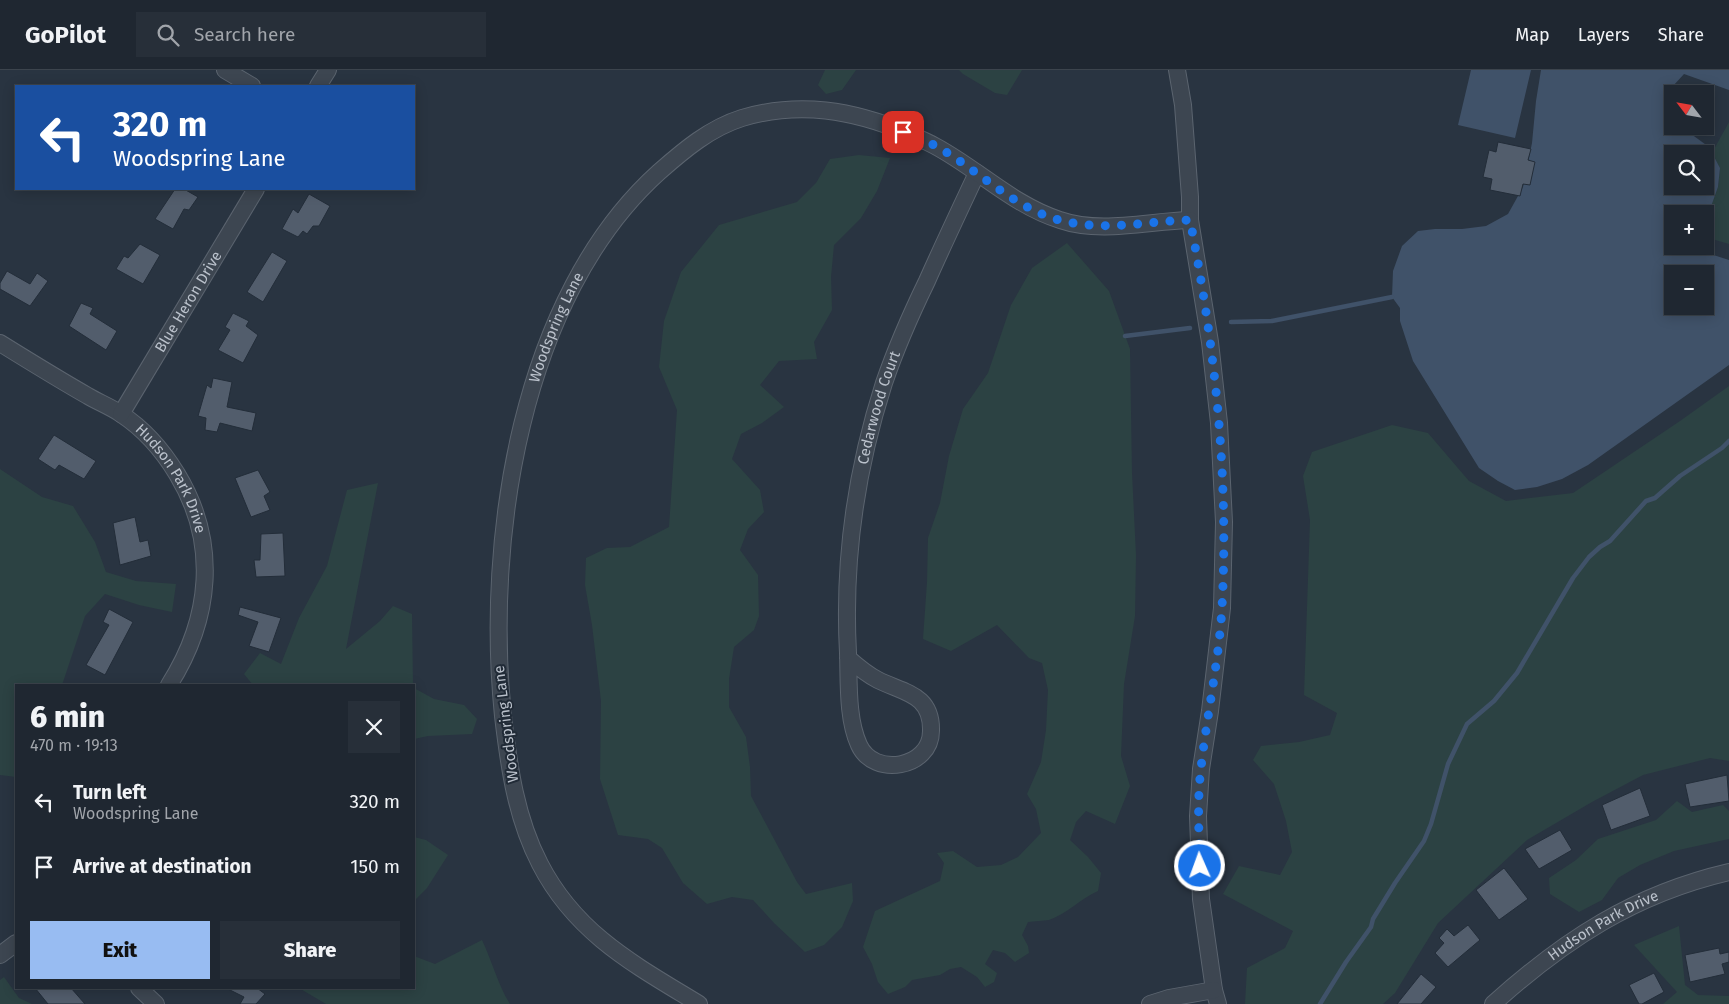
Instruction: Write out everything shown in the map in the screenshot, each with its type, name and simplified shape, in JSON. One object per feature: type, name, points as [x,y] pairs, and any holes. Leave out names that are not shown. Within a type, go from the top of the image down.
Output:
[{"type":"street","points":[[226,70],[250,85]]},
{"type":"street","points":[[319,85],[328,70]]},
{"type":"street","points":[[1150,1004],[1169,998],[1216,997],[1200,899],[1198,816],[1201,769],[1210,712],[1222,608],[1224,522],[1219,423],[1210,342],[1190,220],[1183,105],[1177,70]]},
{"type":"street","name":"Woodspring Lane","points":[[699,1004],[618,953],[584,924],[566,905],[541,866],[526,832],[513,784],[506,747],[498,648],[499,575],[507,504],[516,450],[550,334],[577,277],[606,230],[643,186],[686,148],[717,129],[741,119],[780,109],[811,108],[858,115],[934,145],[1028,207],[1062,221],[1073,224],[1115,226],[1190,220]]},
{"type":"street","name":"Cedarwood Court","points":[[848,658],[868,675],[908,692],[922,702],[931,721],[931,734],[928,746],[919,756],[901,765],[881,764],[868,758],[855,736],[852,721],[848,658],[846,600],[852,523],[861,467],[884,382],[904,332],[976,173]]},
{"type":"street","name":"Blue Heron Drive","points":[[121,414],[255,190]]},
{"type":"street","name":"Hudson Park Drive","points":[[0,343],[65,383],[121,414],[152,441],[168,459],[186,490],[195,511],[202,537],[206,563],[205,584],[200,616],[186,653],[170,684]]},
{"type":"street","name":"Hudson Park Drive","points":[[1493,1004],[1528,972],[1558,950],[1610,917],[1641,901],[1694,880],[1729,872]]},
{"type":"street","points":[[0,956],[15,944]]},
{"type":"street","points":[[140,989],[156,1004]]},
{"type":"green space","points":[[825,70],[856,70],[842,90],[826,94],[818,85]]},
{"type":"green space","points":[[959,70],[1022,70],[1007,95],[995,93]]},
{"type":"green space","points":[[1729,122],[1729,244],[1714,240],[1714,205],[1712,205],[1718,187],[1720,168],[1714,157],[1714,149]]},
{"type":"green space","points":[[859,155],[890,158],[877,191],[861,218],[834,245],[831,277],[832,310],[814,342],[817,359],[779,361],[760,385],[784,407],[762,423],[741,434],[732,459],[760,490],[764,512],[748,529],[740,550],[758,575],[759,616],[754,630],[734,647],[729,679],[729,707],[746,737],[751,796],[797,882],[806,894],[852,883],[853,901],[842,927],[824,945],[805,952],[753,900],[732,897],[707,904],[683,883],[662,848],[648,839],[618,835],[600,779],[601,701],[585,585],[586,558],[607,548],[630,547],[669,527],[677,410],[659,367],[664,321],[681,272],[719,225],[797,202],[816,183],[830,159]]},
{"type":"green space","points":[[1067,243],[1109,291],[1130,349],[1132,473],[1136,555],[1135,616],[1124,684],[1121,756],[1130,786],[1115,824],[1086,811],[1076,822],[1070,840],[1101,873],[1098,891],[1056,917],[1049,920],[1028,922],[1022,935],[1028,946],[1029,953],[1015,962],[1005,953],[993,950],[985,964],[997,973],[994,982],[985,987],[977,977],[961,967],[950,969],[940,975],[912,980],[905,987],[888,994],[878,982],[872,964],[863,947],[875,911],[940,881],[944,863],[937,853],[953,851],[977,867],[1001,865],[1018,857],[1041,833],[1036,809],[1027,794],[1041,762],[1046,730],[1048,690],[1042,663],[1029,658],[997,625],[951,651],[923,639],[928,538],[940,503],[949,456],[963,409],[988,373],[1011,305],[1032,268]]},
{"type":"green space","points":[[1729,386],[1729,761],[1710,758],[1643,775],[1527,840],[1438,923],[1395,993],[1383,1004],[1245,1004],[1247,968],[1285,948],[1293,931],[1223,894],[1239,866],[1280,875],[1292,852],[1286,821],[1274,784],[1253,760],[1261,746],[1299,742],[1330,735],[1337,713],[1304,695],[1310,520],[1303,476],[1312,452],[1392,425],[1428,433],[1469,481],[1506,501],[1573,493]]},
{"type":"green space","points":[[0,469],[42,497],[73,506],[95,542],[106,572],[136,581],[176,584],[172,612],[139,605],[105,594],[85,616],[62,684],[15,684],[15,777],[0,775]]},
{"type":"green space","points":[[378,483],[346,649],[380,621],[393,606],[412,614],[413,684],[252,684],[244,674],[260,653],[281,664],[299,618],[327,566],[347,490]]},
{"type":"green space","points":[[415,689],[434,699],[464,705],[477,719],[472,734],[428,736],[415,739]]},
{"type":"green space","points":[[1677,801],[1692,812],[1723,805],[1729,811],[1729,839],[1674,851],[1640,865],[1618,878],[1602,900],[1579,912],[1550,894],[1549,878],[1576,860],[1598,839],[1656,820]]},
{"type":"green space","points":[[415,837],[426,840],[448,855],[427,888],[415,900]]},
{"type":"green space","points":[[1679,926],[1685,985],[1698,995],[1729,996],[1729,1004],[1663,1004],[1677,992],[1634,945]]},
{"type":"green space","points":[[482,940],[510,1004],[326,1004],[301,989],[415,989],[415,956],[435,964]]},
{"type":"green space","points":[[4,977],[19,998],[32,1004],[0,1004],[0,980]]},
{"type":"water","points":[[1471,70],[1531,70],[1515,138],[1458,125]]},
{"type":"water","points":[[1541,70],[1729,70],[1729,90],[1684,74],[1674,85],[1664,85],[1664,135],[1692,135],[1706,145],[1664,145],[1664,195],[1714,195],[1714,157],[1720,168],[1718,187],[1712,205],[1664,205],[1664,255],[1713,255],[1729,260],[1729,365],[1588,465],[1562,479],[1537,487],[1515,490],[1479,468],[1413,361],[1400,321],[1400,308],[1392,297],[1393,271],[1402,246],[1418,231],[1486,226],[1508,214],[1523,187],[1532,143]]},
{"type":"building","points":[[1498,142],[1531,149],[1528,160],[1535,162],[1530,185],[1523,184],[1520,196],[1490,190],[1492,179],[1483,177],[1489,150],[1496,152]]},
{"type":"building","points":[[174,190],[186,190],[198,197],[189,210],[184,209],[173,229],[155,219]]},
{"type":"building","points":[[309,194],[330,206],[319,226],[313,226],[307,234],[303,231],[298,237],[282,229],[293,209],[298,213]]},
{"type":"building","points":[[140,244],[160,255],[143,284],[116,269],[124,256],[128,258]]},
{"type":"building","points":[[272,252],[287,261],[263,302],[247,292]]},
{"type":"building","points":[[7,271],[30,284],[37,273],[48,281],[30,306],[0,289],[0,283]]},
{"type":"building","points":[[81,303],[93,308],[90,314],[117,331],[106,350],[69,326]]},
{"type":"building","points":[[233,313],[249,321],[246,326],[258,335],[243,363],[218,350],[230,330],[225,327]]},
{"type":"building","points":[[213,378],[232,382],[227,407],[256,413],[252,431],[220,423],[217,432],[205,430],[206,418],[198,416],[207,385],[211,388]]},
{"type":"building","points":[[54,435],[96,461],[84,479],[59,465],[55,470],[38,459]]},
{"type":"building","points":[[258,470],[270,492],[264,496],[270,510],[251,517],[235,478]]},
{"type":"building","points":[[135,517],[140,542],[148,540],[151,556],[120,565],[113,523]]},
{"type":"building","points":[[283,533],[285,576],[256,577],[254,560],[260,560],[261,534]]},
{"type":"building","points":[[240,607],[281,618],[269,652],[249,646],[258,622],[238,615]]},
{"type":"building","points":[[109,609],[133,622],[105,675],[86,665],[109,625],[103,622]]},
{"type":"building","points":[[1727,775],[1729,801],[1690,807],[1685,784]]},
{"type":"building","points":[[1640,788],[1650,816],[1611,830],[1602,805]]},
{"type":"building","points":[[1560,830],[1572,850],[1539,869],[1525,849]]},
{"type":"building","points":[[1504,868],[1528,899],[1499,920],[1476,890]]},
{"type":"building","points":[[1468,925],[1480,940],[1448,967],[1435,953],[1444,943],[1439,938],[1447,929],[1454,936]]},
{"type":"building","points":[[1719,948],[1720,954],[1729,952],[1729,962],[1722,964],[1725,974],[1690,982],[1685,955]]},
{"type":"building","points":[[1654,973],[1664,992],[1639,1004],[1629,985]]},
{"type":"building","points":[[1421,974],[1436,987],[1421,1004],[1397,1004]]},
{"type":"building","points":[[36,989],[72,989],[85,1004],[48,1004]]},
{"type":"building","points":[[228,989],[258,989],[265,994],[256,1004],[240,1004],[244,997]]},
{"type":"waterway","points":[[1231,322],[1272,321],[1392,297]]},
{"type":"waterway","points":[[1125,336],[1190,328]]},
{"type":"waterway","points":[[1320,1004],[1346,962],[1371,927],[1373,919],[1395,883],[1424,841],[1431,824],[1448,764],[1467,724],[1494,701],[1517,673],[1573,578],[1589,557],[1610,541],[1646,501],[1655,498],[1680,476],[1722,448],[1729,441]]},
{"type":"route","points":[[903,132],[934,145],[1028,207],[1062,221],[1073,224],[1115,226],[1190,220],[1210,342],[1219,423],[1224,522],[1222,608],[1210,712],[1201,769],[1198,816],[1200,866]]}]
